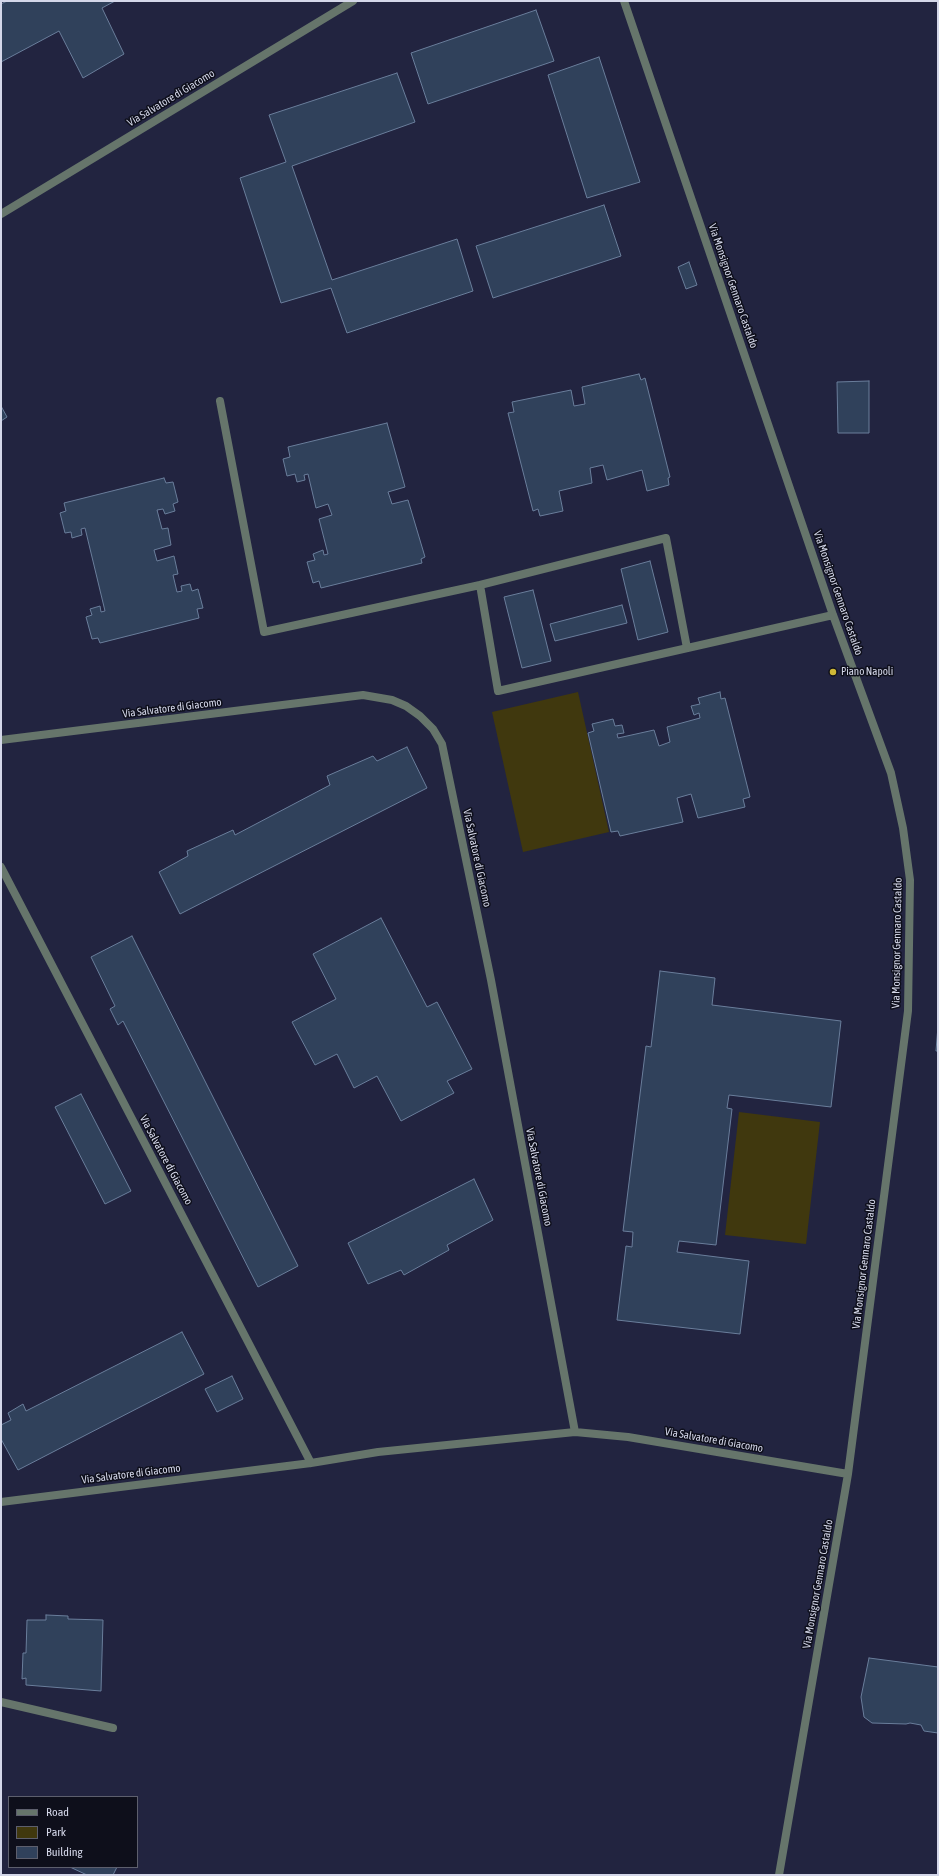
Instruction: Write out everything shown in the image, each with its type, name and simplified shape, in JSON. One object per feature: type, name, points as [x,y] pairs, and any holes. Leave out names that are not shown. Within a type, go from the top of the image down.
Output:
[{"type":"street","name":"Via Salvatore di Giacomo","points":[[1,214],[353,1]]},
{"type":"street","name":"Via Monsignor Gennaro Castaldo","points":[[624,1],[833,615],[891,773],[903,828],[910,880],[908,1011],[848,1474],[779,1875]]},
{"type":"street","points":[[220,400],[264,632],[480,585],[666,538],[687,648]]},
{"type":"street","points":[[480,585],[498,691],[833,615]]},
{"type":"street","name":"Via Salvatore di Giacomo","points":[[1,740],[363,695],[392,700],[406,706],[420,716],[432,729],[442,744],[489,972],[575,1432]]},
{"type":"street","name":"Via Salvatore di Giacomo","points":[[1,867],[311,1463]]},
{"type":"street","name":"Via Salvatore di Giacomo","points":[[1,1502],[311,1463],[378,1452],[575,1432],[628,1437],[848,1474]]},
{"type":"street","points":[[1,1702],[113,1728]]},
{"type":"green space","points":[[578,692],[609,832],[523,852],[492,712]]},
{"type":"green space","points":[[739,1112],[820,1122],[806,1244],[725,1235]]},
{"type":"building","points":[[7,1],[115,1],[102,8],[124,54],[83,78],[59,31],[1,62],[1,4]]},
{"type":"building","points":[[536,10],[554,61],[428,104],[411,53]]},
{"type":"building","points":[[599,57],[640,182],[587,198],[548,75]]},
{"type":"building","points":[[397,73],[415,122],[292,166],[332,280],[457,239],[473,291],[347,333],[331,288],[281,303],[240,178],[286,162],[269,115]]},
{"type":"building","points":[[604,205],[621,256],[493,298],[476,246]]},
{"type":"building","points":[[689,262],[697,285],[686,289],[678,267]]},
{"type":"building","points":[[639,374],[641,380],[645,378],[670,477],[668,478],[669,485],[647,491],[642,470],[607,480],[603,465],[590,468],[592,483],[559,491],[563,511],[540,516],[538,509],[533,511],[508,413],[514,412],[512,402],[571,390],[574,406],[585,404],[582,387]]},
{"type":"building","points":[[869,381],[869,433],[838,433],[837,382]]},
{"type":"building","points":[[1,406],[7,417],[1,421]]},
{"type":"building","points":[[387,423],[405,487],[388,492],[392,504],[408,500],[425,557],[421,559],[422,563],[321,588],[319,581],[313,583],[307,562],[315,560],[313,554],[323,550],[324,555],[328,554],[319,519],[332,515],[328,504],[316,508],[308,474],[304,475],[305,480],[297,482],[295,474],[287,476],[283,459],[290,457],[288,447]]},
{"type":"building","points":[[164,478],[166,483],[173,482],[178,502],[173,504],[175,511],[165,514],[163,509],[157,510],[162,529],[168,528],[171,545],[154,550],[157,561],[174,556],[178,574],[173,575],[177,592],[182,591],[181,586],[190,584],[192,591],[198,589],[203,608],[197,609],[199,618],[100,643],[98,638],[92,639],[86,617],[92,615],[90,609],[100,606],[101,612],[105,611],[85,528],[81,529],[82,535],[72,538],[71,532],[65,533],[60,513],[66,511],[64,503]]},
{"type":"building","points":[[650,561],[668,632],[638,640],[621,569]]},
{"type":"building","points":[[533,590],[551,661],[522,668],[504,597]]},
{"type":"building","points":[[622,605],[627,623],[555,641],[550,624]]},
{"type":"building","points":[[720,692],[721,699],[725,698],[750,797],[743,799],[745,807],[698,818],[691,794],[677,798],[683,822],[620,836],[618,831],[611,832],[588,733],[594,731],[592,724],[613,719],[615,726],[622,725],[624,733],[617,734],[618,738],[654,730],[659,746],[670,742],[667,727],[700,718],[699,713],[694,715],[691,706],[700,704],[698,698]]},
{"type":"building","points":[[407,747],[427,788],[180,914],[159,872],[188,856],[187,851],[233,830],[235,835],[330,785],[327,776],[373,756],[377,761]]},
{"type":"building","points":[[381,918],[427,1007],[437,1002],[472,1069],[447,1081],[454,1093],[401,1121],[377,1076],[354,1088],[337,1054],[315,1065],[292,1022],[336,999],[313,954]]},
{"type":"building","points":[[132,936],[298,1266],[258,1287],[123,1021],[118,1025],[110,1009],[115,1006],[91,957]]},
{"type":"building","points":[[660,971],[715,978],[712,1005],[841,1021],[831,1107],[729,1095],[727,1108],[732,1109],[716,1245],[679,1241],[677,1252],[749,1261],[740,1334],[617,1320],[626,1246],[632,1247],[633,1232],[623,1231],[646,1046],[651,1047]]},
{"type":"building","points":[[938,1026],[938,1051],[936,1051]]},
{"type":"building","points":[[81,1094],[131,1191],[105,1204],[55,1107]]},
{"type":"building","points":[[474,1179],[493,1220],[447,1245],[449,1250],[404,1275],[401,1270],[368,1284],[348,1243]]},
{"type":"building","points":[[182,1332],[204,1374],[18,1470],[1,1439],[1,1425],[11,1420],[8,1413],[23,1404],[26,1411]]},
{"type":"building","points":[[232,1376],[243,1399],[217,1412],[205,1389]]},
{"type":"building","points":[[46,1615],[68,1616],[68,1619],[103,1620],[101,1691],[26,1685],[26,1678],[22,1679],[23,1653],[26,1653],[27,1620],[46,1620]]},
{"type":"building","points":[[869,1658],[938,1667],[938,1733],[924,1731],[921,1725],[910,1723],[872,1723],[864,1717],[861,1697]]},
{"type":"building","points":[[72,1868],[116,1868],[113,1875],[87,1875]]},
{"type":"place","name":"Piano Napoli","points":[[833,672]]}]
